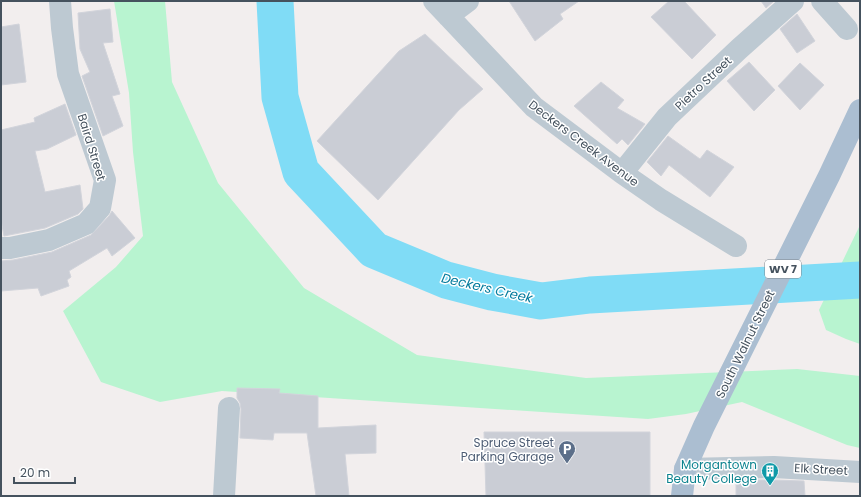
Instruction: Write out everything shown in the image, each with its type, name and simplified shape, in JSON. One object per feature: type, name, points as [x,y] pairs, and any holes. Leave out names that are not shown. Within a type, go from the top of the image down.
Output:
[{"type":"main road","name":"South Walnut Street","points":[[685,469],[704,426],[860,110]]},
{"type":"main road","name":"WV 7","points":[[682,496],[685,469]]},
{"type":"street","name":"Baird Street","points":[[1,248],[10,248],[49,240],[86,224],[100,208],[105,180],[68,74],[60,1]]},
{"type":"street","points":[[441,8],[468,1]]},
{"type":"street","name":"Pietro Street","points":[[622,173],[667,118],[793,1]]},
{"type":"street","points":[[822,1],[848,29]]},
{"type":"street","name":"Deckers Creek Avenue","points":[[441,8],[534,107],[622,173],[661,200],[736,246]]},
{"type":"street","points":[[224,495],[229,408]]},
{"type":"street","name":"Elk Street","points":[[685,469],[774,467],[860,472]]},
{"type":"green space","points":[[114,1],[165,1],[172,82],[218,183],[304,288],[417,355],[586,378],[797,369],[860,376],[860,448],[847,445],[742,402],[686,414],[648,419],[222,391],[160,402],[101,382],[63,311],[116,267],[143,236],[133,152],[129,93]]},
{"type":"green space","points":[[860,225],[860,344],[826,330],[819,310]]},
{"type":"building","points":[[509,1],[579,1],[560,14],[563,19],[535,41]]},
{"type":"building","points":[[669,1],[684,1],[716,35],[692,59],[651,17]]},
{"type":"building","points":[[761,1],[774,1],[766,8]]},
{"type":"building","points":[[110,9],[113,42],[103,43],[120,94],[112,96],[123,126],[103,136],[82,76],[90,72],[80,49],[78,13]]},
{"type":"building","points":[[797,14],[815,41],[797,53],[780,29]]},
{"type":"building","points":[[19,24],[26,82],[1,85],[1,27]]},
{"type":"building","points":[[425,34],[483,89],[459,110],[378,200],[317,141],[399,51]]},
{"type":"building","points":[[749,62],[775,90],[754,111],[727,81]]},
{"type":"building","points":[[800,63],[824,85],[800,110],[778,86]]},
{"type":"building","points":[[601,82],[624,100],[617,108],[645,124],[628,145],[622,139],[617,144],[574,106]]},
{"type":"building","points":[[65,104],[76,135],[47,149],[35,151],[45,192],[80,185],[83,209],[78,214],[45,228],[4,236],[1,220],[1,130],[35,122],[34,118]]},
{"type":"building","points":[[668,136],[700,159],[707,150],[734,167],[710,197],[669,165],[661,176],[647,162]]},
{"type":"building","points":[[112,211],[135,238],[112,256],[107,248],[69,271],[71,277],[67,280],[69,286],[41,296],[38,288],[1,291],[1,261],[52,252],[91,235]]},
{"type":"building","points":[[237,388],[280,389],[279,393],[318,396],[318,428],[376,425],[376,453],[345,454],[349,496],[316,496],[307,433],[274,433],[273,440],[240,438],[241,409],[237,398]]},
{"type":"building","name":"Spruce Street Parking Garage","points":[[484,432],[650,432],[650,496],[486,496]]},
{"type":"building","name":"Morgantown Beauty College","points":[[736,480],[804,481],[805,496],[736,496]]},
{"type":"waterway","name":"Deckers Creek","points":[[275,1],[280,97],[301,172],[374,250],[446,280],[492,292],[541,301],[590,295],[860,280]]},
{"type":"place","name":"Spruce Street Parking Garage","points":[[567,464]]},
{"type":"place","name":"Morgantown Beauty College","points":[[770,486]]}]
